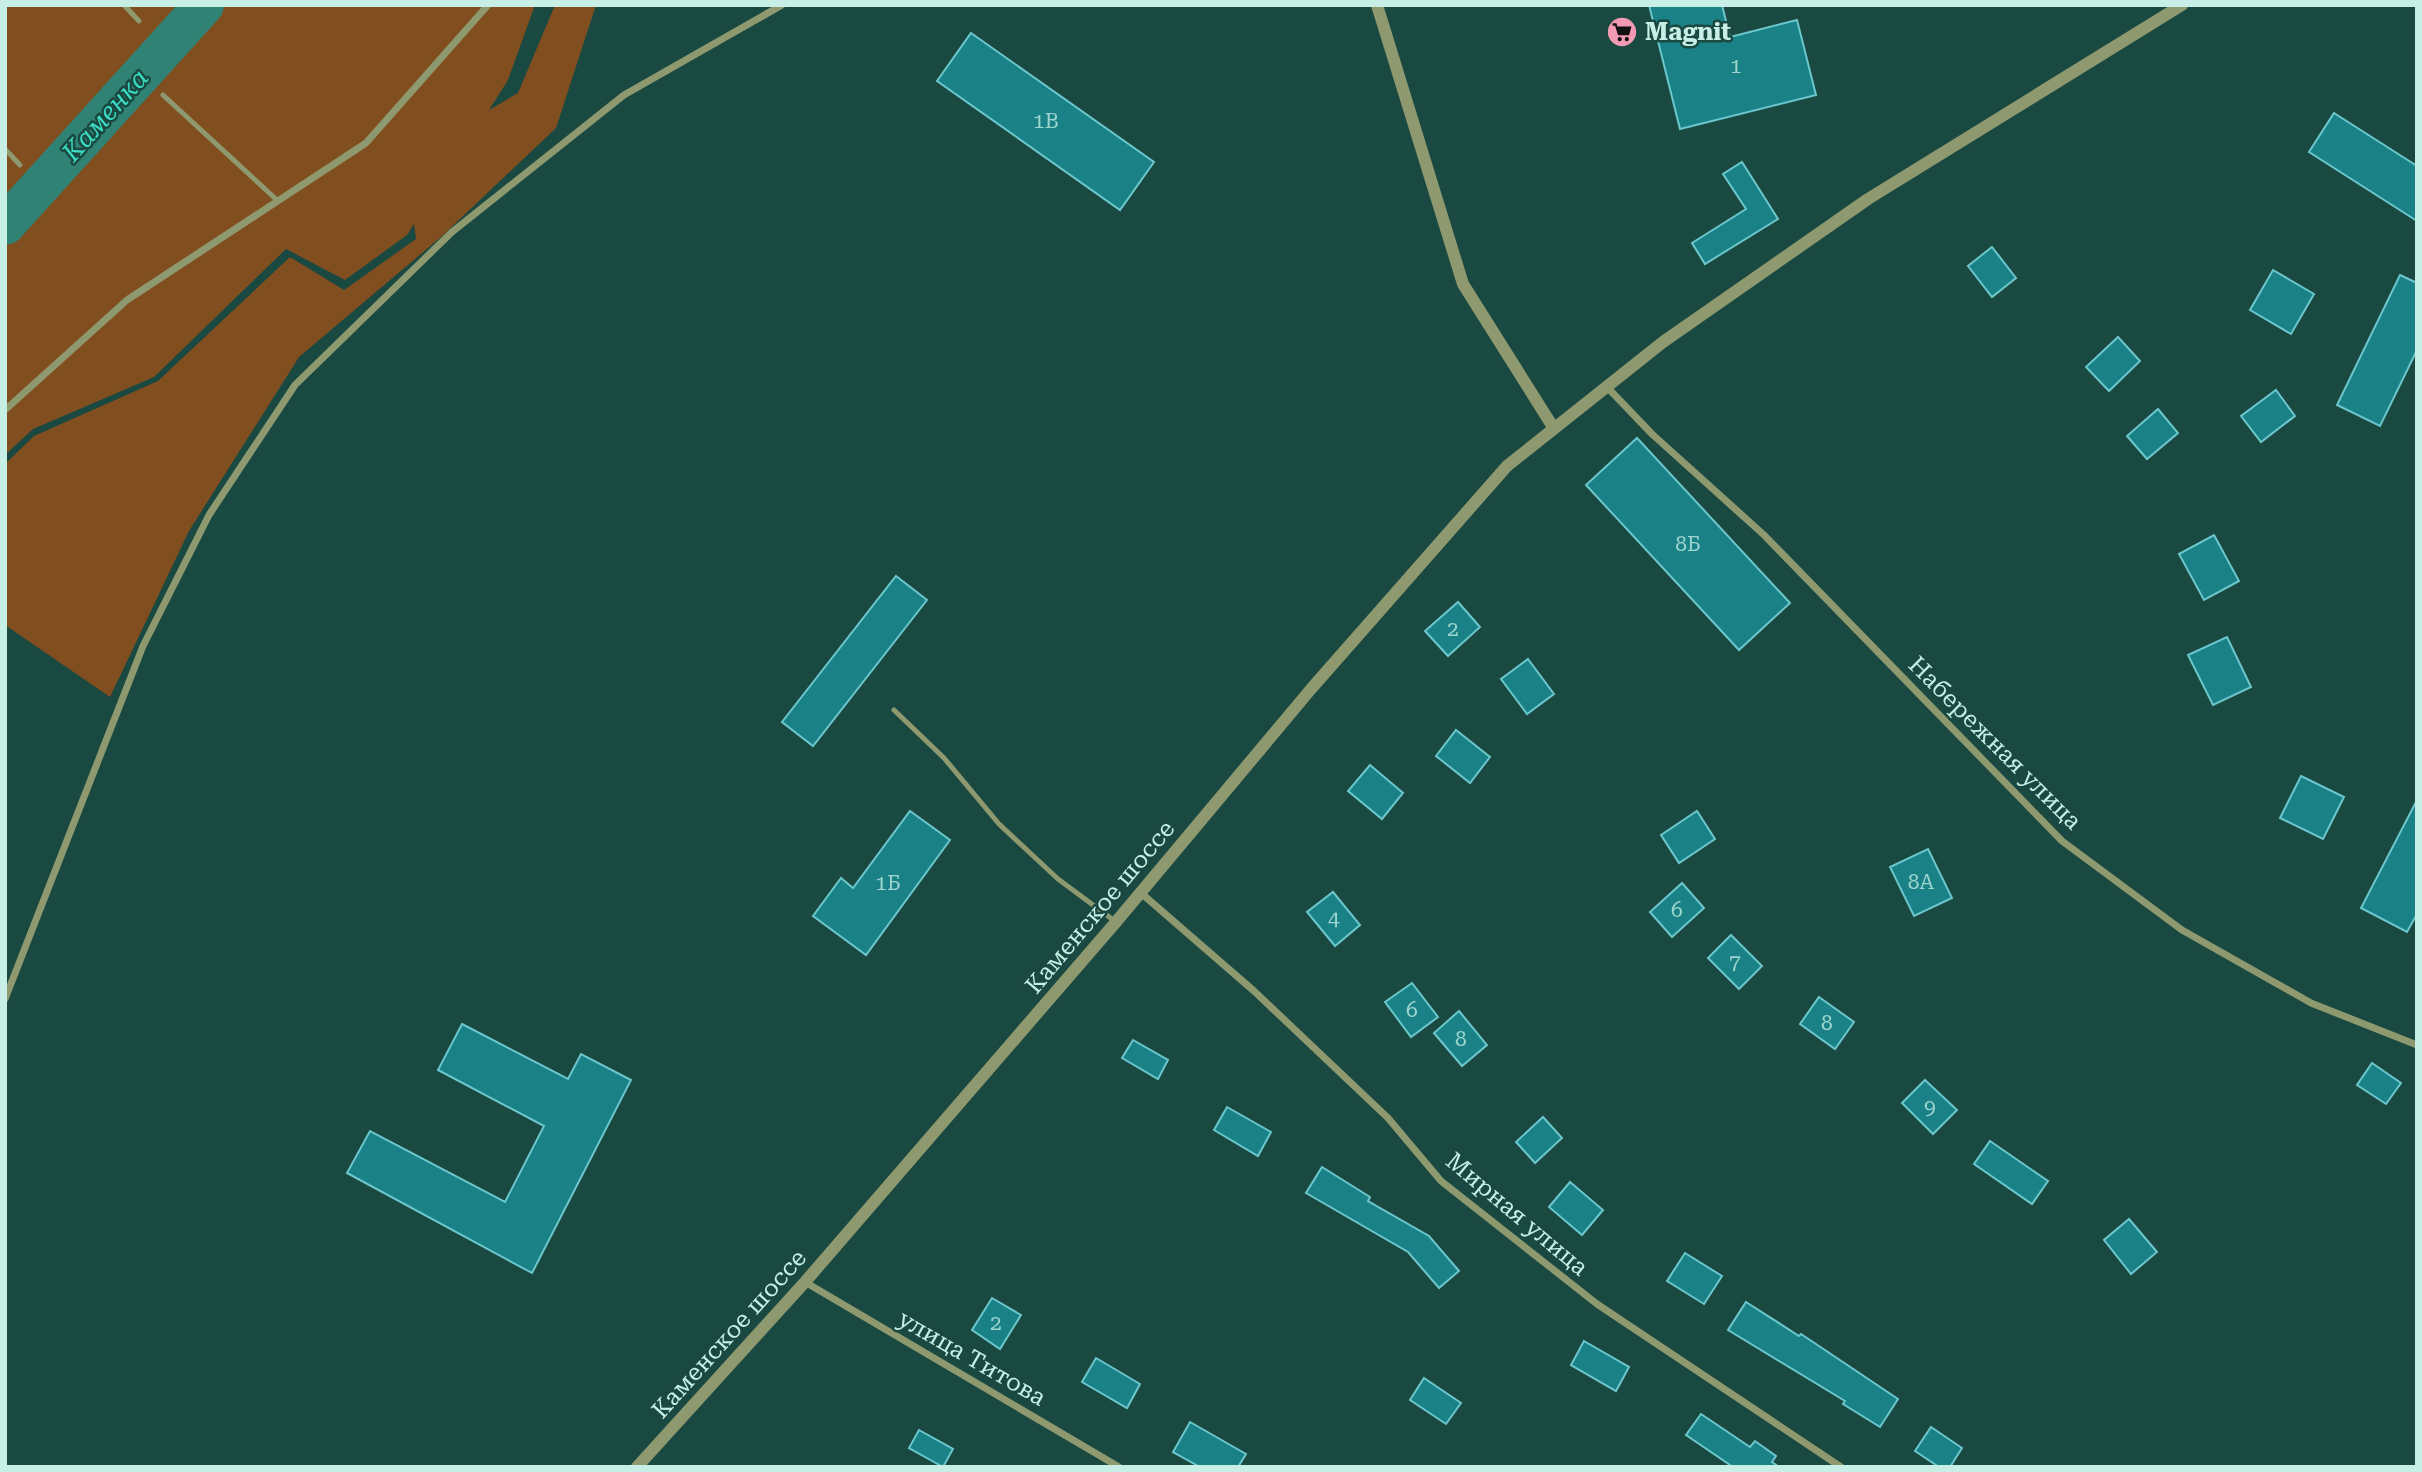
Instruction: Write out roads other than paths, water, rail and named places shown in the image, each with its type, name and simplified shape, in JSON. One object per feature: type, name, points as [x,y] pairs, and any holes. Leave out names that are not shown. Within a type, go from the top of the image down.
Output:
[{"type":"street","points":[[5,410],[127,300],[366,144],[488,5]]},
{"type":"street","points":[[5,999],[143,646],[209,515],[295,385],[452,232],[624,95],[782,5]]},
{"type":"street","points":[[1377,5],[1463,284],[1553,427]]},
{"type":"street","name":"Каменское шоссе","points":[[637,1467],[805,1282],[1141,893],[1311,689],[1507,466],[1605,385],[1868,199],[2182,5]]},
{"type":"street","name":"Набережная улица","points":[[1605,385],[1652,434],[1764,535],[2062,841],[2182,930],[2311,1003],[2417,1045]]},
{"type":"street","name":"Мирная улица","points":[[1141,893],[1254,991],[1388,1118],[1441,1181],[1597,1304],[1841,1467]]},
{"type":"street","name":"улица Титова","points":[[805,1282],[1119,1467]]},
{"type":"lane","points":[[124,5],[139,21]]},
{"type":"lane","points":[[163,95],[278,201]]},
{"type":"lane","points":[[5,149],[20,165]]},
{"type":"lane","points":[[894,710],[944,758],[999,824],[1058,879],[1116,922]]},
{"type":"waterway","name":"Каменка","points":[[5,225],[204,5]]},
{"type":"place","name":"Magnit","points":[[1622,32]]}]
